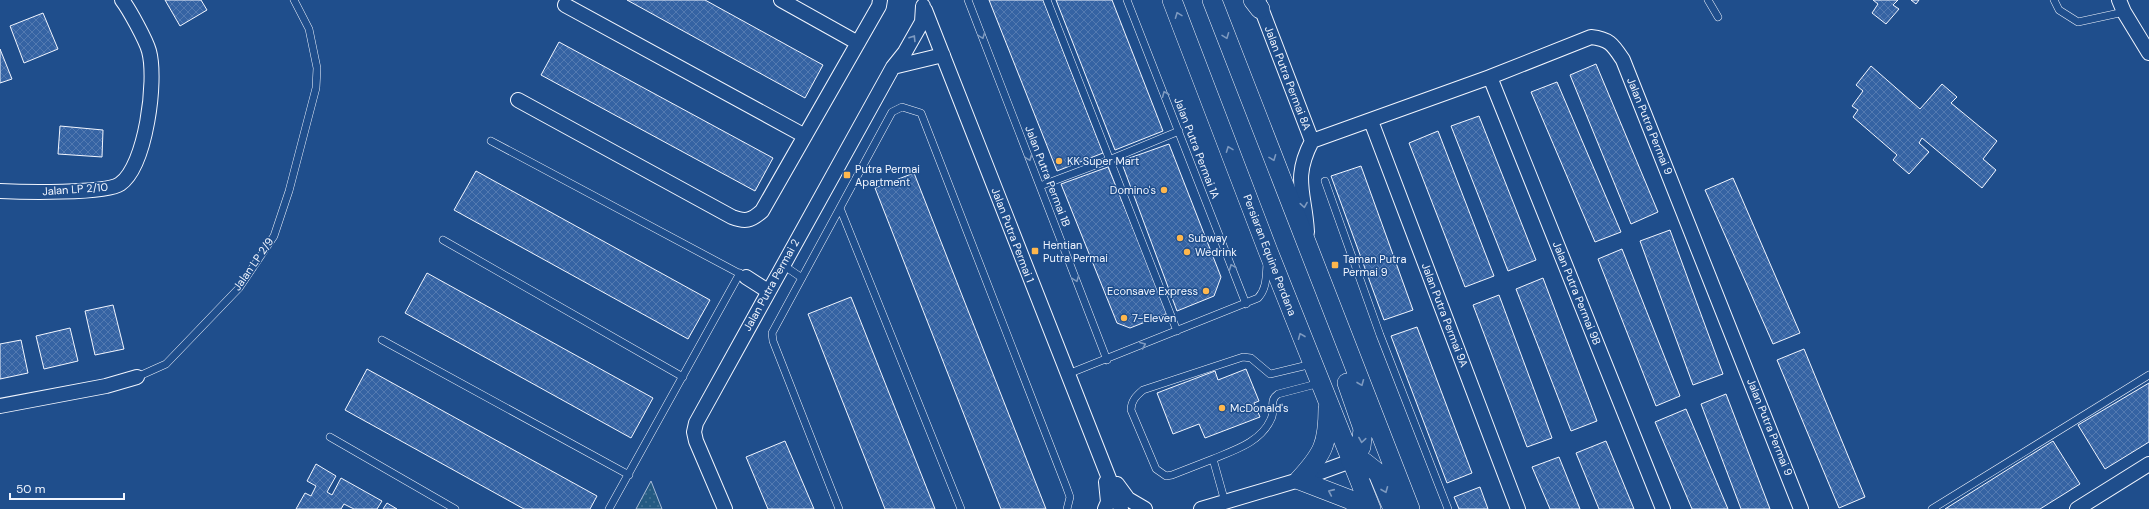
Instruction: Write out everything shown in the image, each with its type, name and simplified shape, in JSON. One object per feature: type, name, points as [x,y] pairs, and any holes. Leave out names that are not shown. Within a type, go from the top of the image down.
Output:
[{"type":"street","name":"Jalan LP 2/10","points":[[0,191],[29,193],[108,189],[121,183],[128,173],[143,142],[150,112],[152,82],[149,50],[122,0]]},
{"type":"street","points":[[781,0],[858,43]]},
{"type":"street","points":[[518,100],[743,221],[754,219],[762,211],[879,6],[880,0]]},
{"type":"street","name":"Persiaran Equine Perdana","points":[[1172,0],[1268,251],[1313,364],[1325,390],[1351,461],[1371,509]]},
{"type":"street","points":[[1212,0],[1410,509]]},
{"type":"street","name":"Jalan Putra Permai 1","points":[[922,3],[1121,509]]},
{"type":"street","name":"Jalan Putra Permai 2","points":[[725,509],[696,442],[695,428],[702,410],[892,67],[904,52],[922,22],[922,3]]},
{"type":"street","name":"Jalan Putra Permai 8A","points":[[1257,3],[1312,141],[1305,156],[1299,178],[1307,222],[1308,250]]},
{"type":"street","points":[[565,5],[805,136]]},
{"type":"street","points":[[2121,6],[2149,52]]},
{"type":"street","name":"Jalan Putra Permai 9","points":[[1312,141],[1372,121],[1591,37],[1604,39],[1614,45],[1626,68],[1801,509]]},
{"type":"street","points":[[892,67],[942,55]]},
{"type":"street","name":"Jalan Putra Permai 9B","points":[[1490,77],[1663,509]]},
{"type":"street","name":"Jalan Putra Permai 9A","points":[[1372,121],[1518,509]]},
{"type":"street","points":[[743,275],[768,291]]},
{"type":"street","points":[[1326,295],[1333,347],[1363,429],[1361,447],[1351,461]]},
{"type":"street","name":"Jalan LP 2/9","points":[[0,406],[106,386],[137,377]]},
{"type":"street","points":[[1299,480],[1317,460],[1328,433],[1325,390]]},
{"type":"street","points":[[1201,509],[1299,480],[1351,461],[1364,462],[1378,473],[1393,509]]},
{"type":"street","points":[[2085,507],[2149,464]]},
{"type":"street","name":"Jalan Putra Permai 1","points":[[1105,509],[1108,502],[1106,469]]},
{"type":"street","name":"Jalan Putra Permai 1","points":[[1106,469],[1128,499],[1145,509]]},
{"type":"street","points":[[1299,480],[1351,500],[1360,509]]},
{"type":"lane","name":"Jalan LP 2/9","points":[[137,377],[166,364],[238,288],[274,236],[289,191],[316,88],[317,68],[309,29],[294,0]]},
{"type":"lane","name":"Jalan Putra Permai 1B","points":[[968,0],[1107,360]]},
{"type":"lane","points":[[1047,0],[1177,331]]},
{"type":"lane","name":"Jalan Putra Permai 1A","points":[[1127,0],[1246,304]]},
{"type":"lane","points":[[1708,0],[1718,17]]},
{"type":"lane","points":[[2054,0],[2059,10],[2078,22],[2121,6]]},
{"type":"lane","points":[[839,509],[773,341],[772,333],[892,112],[902,107],[921,113],[1066,486],[1070,497],[1067,509]]},
{"type":"lane","points":[[1040,186],[1109,160],[1179,131]]},
{"type":"lane","points":[[491,141],[743,275],[683,377],[609,509]]},
{"type":"lane","points":[[1325,181],[1380,335],[1448,509]]},
{"type":"lane","points":[[840,208],[961,509]]},
{"type":"lane","points":[[443,240],[683,377]]},
{"type":"lane","points":[[1068,374],[1107,360],[1258,298],[1264,292],[1268,251]]},
{"type":"lane","points":[[782,264],[802,278]]},
{"type":"lane","points":[[382,340],[629,475]]},
{"type":"lane","points":[[1313,364],[1270,374],[1251,358],[1243,357],[1143,390],[1136,396],[1131,405],[1131,410],[1156,469],[1166,476],[1214,459],[1254,441],[1271,420],[1274,411],[1272,401],[1278,394],[1325,390]]},
{"type":"lane","points":[[1932,509],[2149,375]]},
{"type":"lane","points":[[330,437],[455,509]]},
{"type":"lane","points":[[1214,459],[1225,502]]},
{"type":"shaded area","points":[[651,481],[662,509],[636,509]]},
{"type":"building","points":[[165,0],[201,0],[207,10],[180,26]]},
{"type":"building","points":[[627,0],[705,0],[823,65],[805,98]]},
{"type":"building","points":[[989,0],[1043,0],[1103,153],[1057,171]]},
{"type":"building","points":[[1056,0],[1112,0],[1163,131],[1115,150]]},
{"type":"building","points":[[1873,0],[1898,0],[1893,5],[1899,9],[1886,24],[1872,13],[1878,4]]},
{"type":"building","points":[[1911,0],[1919,0],[1916,4]]},
{"type":"building","points":[[43,13],[58,49],[24,63],[10,26]]},
{"type":"building","points":[[559,42],[773,158],[755,191],[541,75]]},
{"type":"building","points":[[0,49],[12,79],[0,83]]},
{"type":"building","points":[[1596,64],[1658,212],[1631,224],[1570,75]]},
{"type":"building","points":[[1871,66],[1920,109],[1942,84],[1957,97],[1951,103],[1997,141],[1983,159],[1996,170],[1982,188],[1922,138],[1919,143],[1929,152],[1909,174],[1893,160],[1897,155],[1853,117],[1858,110],[1852,106],[1863,91],[1856,85]]},
{"type":"building","points":[[1557,82],[1621,232],[1595,242],[1531,92]]},
{"type":"building","points":[[1479,116],[1536,260],[1508,271],[1451,126]]},
{"type":"building","points":[[60,126],[103,130],[102,157],[58,154]]},
{"type":"building","points":[[1438,131],[1494,276],[1465,287],[1409,143]]},
{"type":"building","points":[[1169,144],[1221,277],[1214,296],[1177,311],[1121,161]]},
{"type":"building","points":[[1361,166],[1413,310],[1384,320],[1331,176]]},
{"type":"building","points":[[1108,167],[1168,313],[1130,328],[1117,323],[1061,184]]},
{"type":"building","points":[[476,171],[710,300],[688,339],[454,210]]},
{"type":"building","points":[[914,173],[1046,509],[1001,509],[875,188]]},
{"type":"building","points":[[1733,178],[1800,333],[1773,344],[1705,190]]},
{"type":"building","points":[[1670,230],[1723,374],[1693,385],[1640,241]]},
{"type":"building","points":[[1622,249],[1680,396],[1656,406],[1598,259]]},
{"type":"building","points":[[427,273],[653,398],[631,438],[405,313]]},
{"type":"building","points":[[1543,278],[1597,421],[1571,431],[1516,289]]},
{"type":"building","points":[[1499,295],[1552,438],[1527,447],[1473,305]]},
{"type":"building","points":[[851,297],[935,509],[885,509],[808,314]]},
{"type":"building","points":[[113,305],[124,349],[95,355],[85,311]]},
{"type":"building","points":[[1417,327],[1472,473],[1447,483],[1391,336]]},
{"type":"building","points":[[70,328],[78,361],[44,369],[36,336]]},
{"type":"building","points":[[21,340],[28,373],[0,379],[0,344]]},
{"type":"building","points":[[1804,349],[1865,497],[1839,508],[1777,360]]},
{"type":"building","points":[[367,369],[597,496],[590,509],[524,509],[345,410]]},
{"type":"building","points":[[1246,369],[1259,401],[1254,403],[1260,417],[1205,438],[1199,424],[1173,434],[1157,393],[1215,371],[1218,380]]},
{"type":"building","points":[[2149,383],[2149,442],[2105,469],[2078,425]]},
{"type":"building","points":[[1726,394],[1770,509],[1741,509],[1701,404]]},
{"type":"building","points":[[1686,409],[1728,509],[1692,509],[1655,422]]},
{"type":"building","points":[[785,441],[814,509],[768,509],[746,457]]},
{"type":"building","points":[[1606,441],[1634,509],[1599,509],[1576,453]]},
{"type":"building","points":[[2053,441],[2080,484],[2040,509],[1945,509]]},
{"type":"building","points":[[1559,457],[1580,509],[1550,509],[1532,467]]},
{"type":"building","points":[[316,464],[336,476],[327,492],[332,495],[341,478],[382,501],[377,509],[354,509],[344,504],[341,509],[296,509],[305,493],[311,496],[316,486],[307,481]]},
{"type":"building","points":[[1480,487],[1488,509],[1459,509],[1454,497]]},
{"type":"building","points":[[387,503],[397,509],[383,509]]},
{"type":"place","name":"KK Super Mart","points":[[1059,161]]},
{"type":"place","name":"Putra Permai Apartment","points":[[847,175]]},
{"type":"place","name":"Domino's","points":[[1164,190]]},
{"type":"place","name":"Subway","points":[[1180,238]]},
{"type":"place","name":"Hentian Putra Permai","points":[[1035,251]]},
{"type":"place","name":"Wedrink","points":[[1187,252]]},
{"type":"place","name":"Taman Putra Permai 9","points":[[1335,265]]},
{"type":"place","name":"Econsave Express","points":[[1206,291]]},
{"type":"place","name":"7-Eleven","points":[[1124,318]]},
{"type":"place","name":"McDonald's","points":[[1222,408]]}]
